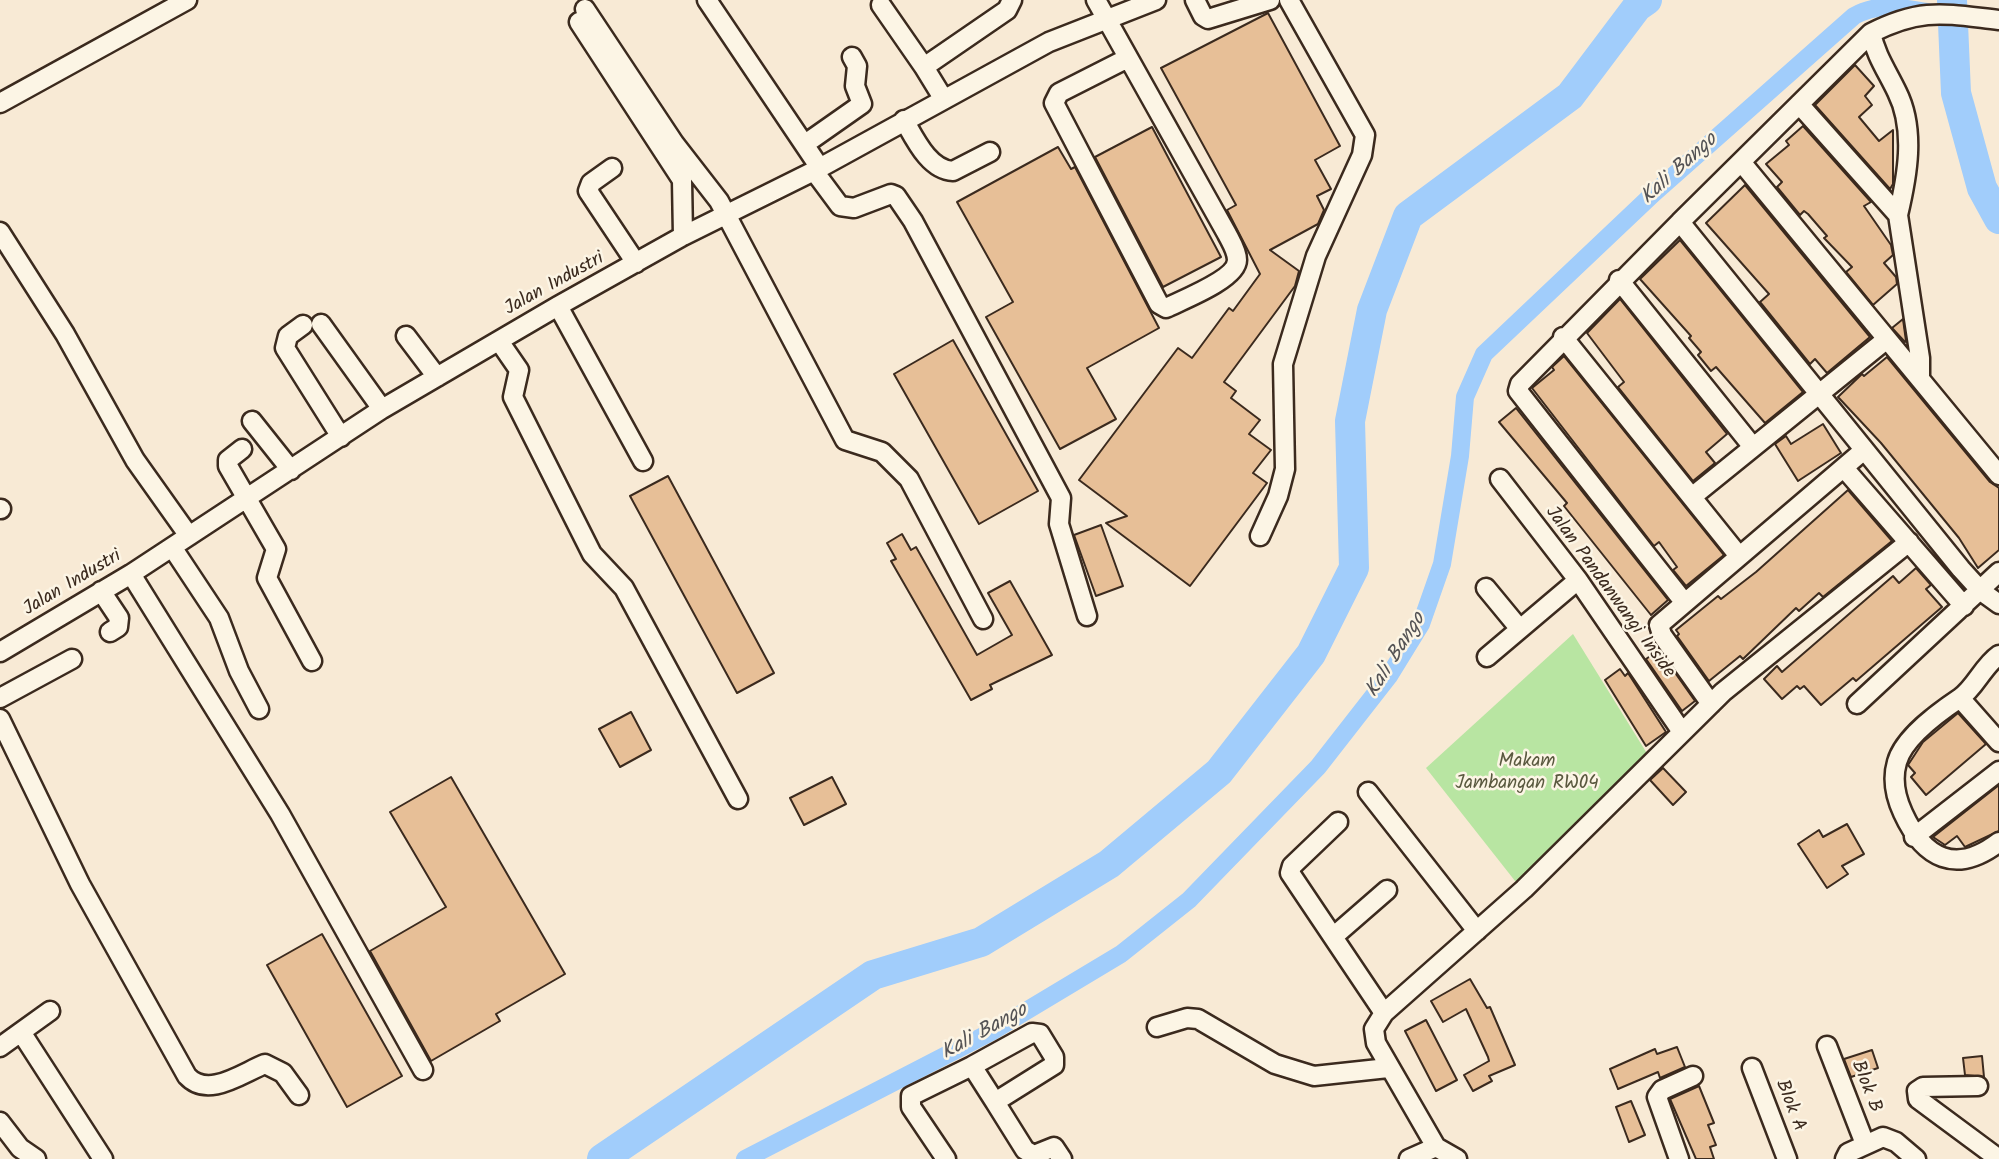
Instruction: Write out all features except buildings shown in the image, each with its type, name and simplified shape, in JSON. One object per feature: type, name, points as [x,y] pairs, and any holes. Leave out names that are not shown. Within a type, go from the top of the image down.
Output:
[{"type":"street","points":[[0,103],[187,0]]},
{"type":"street","points":[[707,0],[805,144],[840,206],[854,208],[891,194],[896,196],[913,221],[1061,498],[1059,524],[1087,616]]},
{"type":"street","points":[[924,67],[1007,10],[1012,0]]},
{"type":"street","points":[[1096,0],[1105,18],[1128,58],[1237,258],[1234,268],[1225,278],[1166,308],[1159,304],[1054,103],[1059,93],[1128,58]]},
{"type":"street","name":"Jalan Industri","points":[[0,652],[131,574],[383,409],[558,306],[683,236],[817,169],[1049,41],[1156,0]]},
{"type":"street","points":[[1195,0],[1203,16],[1208,19],[1270,0]]},
{"type":"street","points":[[1260,537],[1278,496],[1285,469],[1283,363],[1309,274],[1362,155],[1365,135],[1289,0]]},
{"type":"street","points":[[881,5],[943,98]]},
{"type":"street","points":[[1684,601],[1518,395],[1520,384],[1619,281],[1742,163],[1834,66],[1871,33],[1902,18],[1929,12],[1999,20]]},
{"type":"street","points":[[683,236],[682,180],[582,16],[727,215],[845,440],[882,452],[909,479],[983,619]]},
{"type":"street","points":[[1871,33],[1875,51],[1899,95],[1908,142],[1906,178],[1898,215],[1918,341],[1920,378]]},
{"type":"street","points":[[805,144],[862,104],[855,86],[857,66],[852,57]]},
{"type":"street","points":[[1800,104],[1898,215]]},
{"type":"street","points":[[904,120],[934,164],[947,170],[953,171],[990,152]]},
{"type":"street","points":[[1742,163],[1999,475]]},
{"type":"street","points":[[612,168],[592,183],[588,191],[636,263]]},
{"type":"street","points":[[1680,222],[1863,452],[1981,591],[1999,604]]},
{"type":"street","points":[[0,232],[65,334],[135,460],[189,537]]},
{"type":"street","points":[[1619,281],[1753,447]]},
{"type":"street","points":[[558,306],[643,461]]},
{"type":"street","points":[[303,324],[288,335],[285,348],[341,437]]},
{"type":"street","points":[[321,324],[383,409]]},
{"type":"street","points":[[406,336],[437,377]]},
{"type":"street","points":[[1563,337],[1739,556]]},
{"type":"street","points":[[1693,496],[1887,339]]},
{"type":"street","points":[[499,341],[519,370],[513,397],[592,554],[624,588],[738,799]]},
{"type":"street","points":[[252,421],[291,470]]},
{"type":"street","points":[[242,449],[228,463],[248,497],[259,524],[276,549],[267,578],[312,661]]},
{"type":"street","points":[[1711,704],[1659,629],[1662,621],[1863,452]]},
{"type":"street","points":[[1844,468],[1964,606]]},
{"type":"street","name":"Jalan Pandanwangi Inside","points":[[1500,479],[1578,580],[1682,732]]},
{"type":"street","points":[[1457,1159],[1436,1147],[1388,1068],[1374,1035],[1377,1020],[1477,931],[1711,704],[1909,542]]},
{"type":"street","points":[[172,547],[219,618],[239,671],[259,709]]},
{"type":"street","points":[[1857,705],[1999,572]]},
{"type":"street","points":[[131,574],[280,814],[423,1070]]},
{"type":"street","points":[[1487,657],[1578,580]]},
{"type":"street","points":[[1486,587],[1519,628]]},
{"type":"street","points":[[102,592],[119,618],[117,627],[110,632]]},
{"type":"street","points":[[1999,655],[1960,698],[1902,748],[1896,764],[1896,796],[1914,837],[1938,858],[1961,860],[1983,855],[1999,842]]},
{"type":"street","points":[[0,698],[72,659]]},
{"type":"street","points":[[1960,698],[1999,742]]},
{"type":"street","points":[[0,719],[80,884],[187,1076],[193,1083],[212,1086],[265,1063],[283,1073],[299,1095]]},
{"type":"street","points":[[1914,837],[1999,771]]},
{"type":"street","points":[[1368,792],[1477,931]]},
{"type":"street","points":[[1338,822],[1292,866],[1290,873],[1384,1013]]},
{"type":"street","points":[[1333,937],[1387,890]]},
{"type":"street","points":[[0,1047],[50,1010]]},
{"type":"street","points":[[1157,1027],[1187,1018],[1198,1019],[1275,1064],[1314,1076],[1388,1068]]},
{"type":"street","points":[[21,1032],[103,1159]]},
{"type":"street","points":[[946,1159],[909,1100],[915,1093],[1032,1033],[1040,1034],[1055,1063],[995,1102]]},
{"type":"street","name":"Blok B","points":[[1826,1046],[1865,1144]]},
{"type":"street","points":[[972,1066],[1025,1150],[1034,1155],[1054,1147],[1062,1159]]},
{"type":"street","name":"Blok A","points":[[1752,1068],[1787,1159]]},
{"type":"street","points":[[1679,1159],[1657,1097],[1662,1090],[1693,1076]]},
{"type":"street","points":[[1978,1086],[1923,1087],[1917,1091],[1918,1099],[1998,1159]]},
{"type":"street","points":[[0,1122],[17,1145],[36,1159]]},
{"type":"street","name":"Blok B","points":[[1844,1159],[1848,1153],[1865,1144],[1889,1138],[1916,1159]]},
{"type":"street","points":[[1409,1159],[1436,1147]]},
{"type":"green space","name":"Makam Jambangan RW04","points":[[1573,634],[1648,755],[1519,886],[1426,768]]},
{"type":"waterway","name":"Kali Bango","points":[[602,1159],[873,975],[981,942],[1109,864],[1219,772],[1311,654],[1354,568],[1350,421],[1372,310],[1408,216],[1570,96],[1637,7],[1647,0]]},
{"type":"waterway","name":"Kali Bango","points":[[1952,0],[1956,93],[1982,188],[1999,219]]},
{"type":"waterway","name":"Kali Bango","points":[[745,1159],[991,1032],[1121,954],[1189,900],[1318,767],[1389,676],[1421,624],[1442,564],[1460,456],[1465,397],[1484,354],[1654,193],[1854,16],[1883,7],[1933,13]]}]
